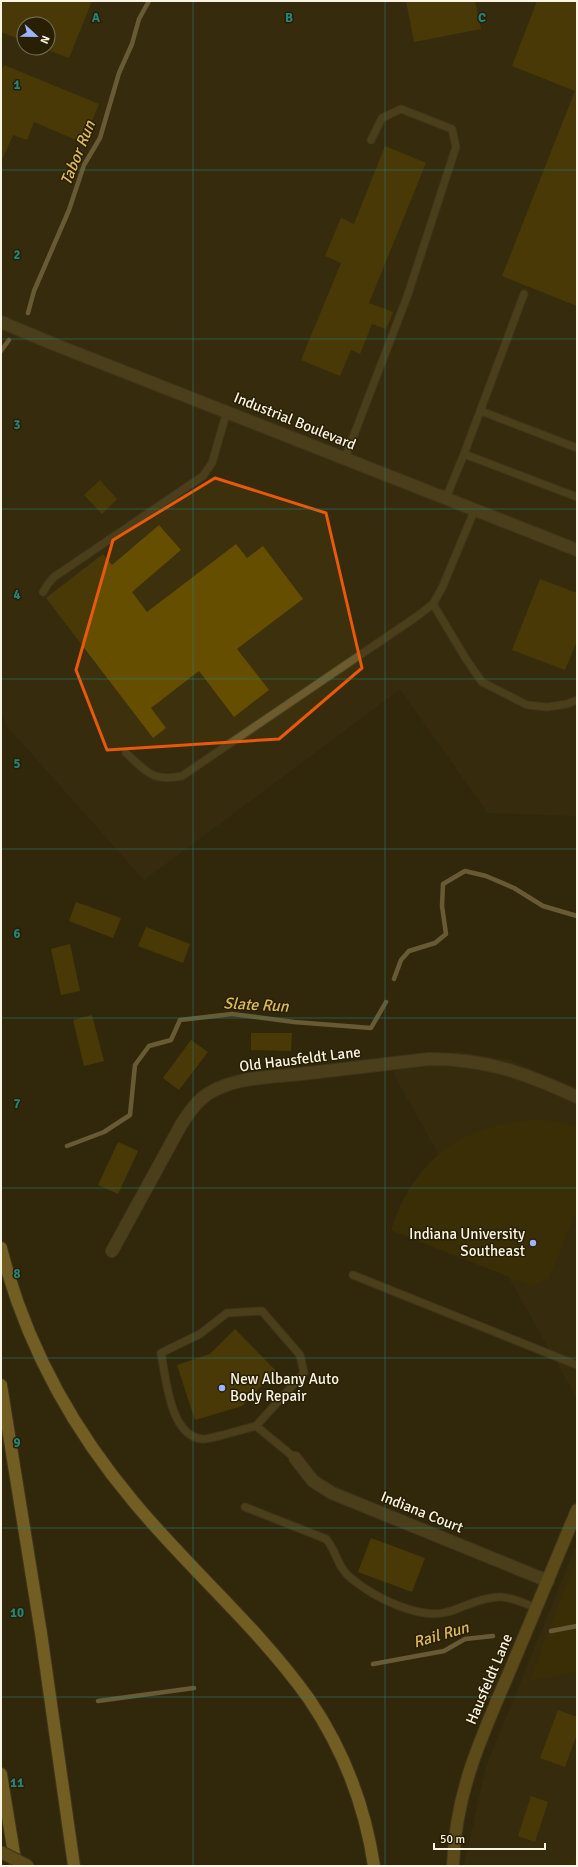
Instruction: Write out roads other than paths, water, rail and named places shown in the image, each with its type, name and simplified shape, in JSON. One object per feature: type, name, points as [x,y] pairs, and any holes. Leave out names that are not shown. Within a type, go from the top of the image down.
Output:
[{"type":"highway","points":[[1,1248],[16,1298],[33,1343],[77,1426],[104,1465],[133,1501],[284,1666],[309,1700],[331,1734],[361,1805],[370,1840],[374,1866]]},
{"type":"highway","points":[[1,1385],[41,1633],[74,1866]]},
{"type":"highway","points":[[1,1774],[16,1866]]},
{"type":"street","name":"Industrial Boulevard","points":[[1,322],[577,550]]},
{"type":"street","name":"Old Hausfeldt Lane","points":[[112,1251],[180,1125],[199,1100],[224,1086],[255,1079],[429,1059],[449,1059],[489,1064],[509,1069],[577,1097]]},
{"type":"street","name":"Indiana Court","points":[[295,1458],[313,1482],[332,1493],[548,1581]]},
{"type":"street","name":"Hausfeldt Lane","points":[[453,1866],[454,1839],[465,1783],[485,1730],[577,1510]]},
{"type":"street","points":[[1,1852],[28,1866]]},
{"type":"lane","points":[[345,458],[406,297],[456,146],[452,129],[401,109],[382,118],[371,140]]},
{"type":"lane","points":[[446,498],[481,411],[524,294]]},
{"type":"lane","points":[[43,592],[54,577],[204,476],[212,464],[227,411]]},
{"type":"lane","points":[[481,411],[577,448]]},
{"type":"lane","points":[[464,454],[577,497]]},
{"type":"lane","points":[[126,753],[151,776],[169,779],[182,776],[433,604],[442,588],[475,509]]},
{"type":"lane","points":[[433,604],[466,659],[482,682],[527,705],[547,707],[567,704],[577,700]]},
{"type":"lane","points":[[353,1275],[577,1365]]},
{"type":"lane","points":[[262,1311],[300,1355],[304,1373],[256,1426],[202,1440],[184,1432],[175,1417],[161,1353],[200,1334],[227,1313],[262,1311]]},
{"type":"lane","points":[[256,1426],[295,1458]]},
{"type":"lane","points":[[245,1507],[326,1539],[332,1545],[338,1562],[352,1580],[380,1596],[415,1611],[429,1614],[447,1612],[487,1597],[498,1596],[518,1600],[536,1608]]},
{"type":"waterway","name":"Tabor Run","points":[[28,313],[34,291],[69,210],[84,165],[100,138],[119,73],[132,44],[139,19],[149,1]]},
{"type":"waterway","name":"Tabor Run","points":[[1,351],[9,340]]},
{"type":"waterway","name":"Slate Run","points":[[394,979],[401,960],[409,951],[435,943],[446,934],[442,906],[443,884],[465,871],[486,876],[514,888],[543,906],[577,916]]},
{"type":"waterway","name":"Slate Run","points":[[67,1146],[104,1132],[130,1115],[135,1065],[149,1046],[171,1040],[180,1020],[232,1014],[294,1022],[371,1028],[386,1002]]},
{"type":"waterway","name":"Rail Run","points":[[551,1631],[577,1626]]},
{"type":"waterway","name":"Rail Run","points":[[373,1664],[444,1651],[465,1639],[493,1636]]},
{"type":"waterway","name":"Rail Run","points":[[98,1701],[194,1688]]},
{"type":"place","name":"Indiana University Southeast","points":[[533,1243]]},
{"type":"place","name":"New Albany Auto Body Repair","points":[[222,1388]]}]
